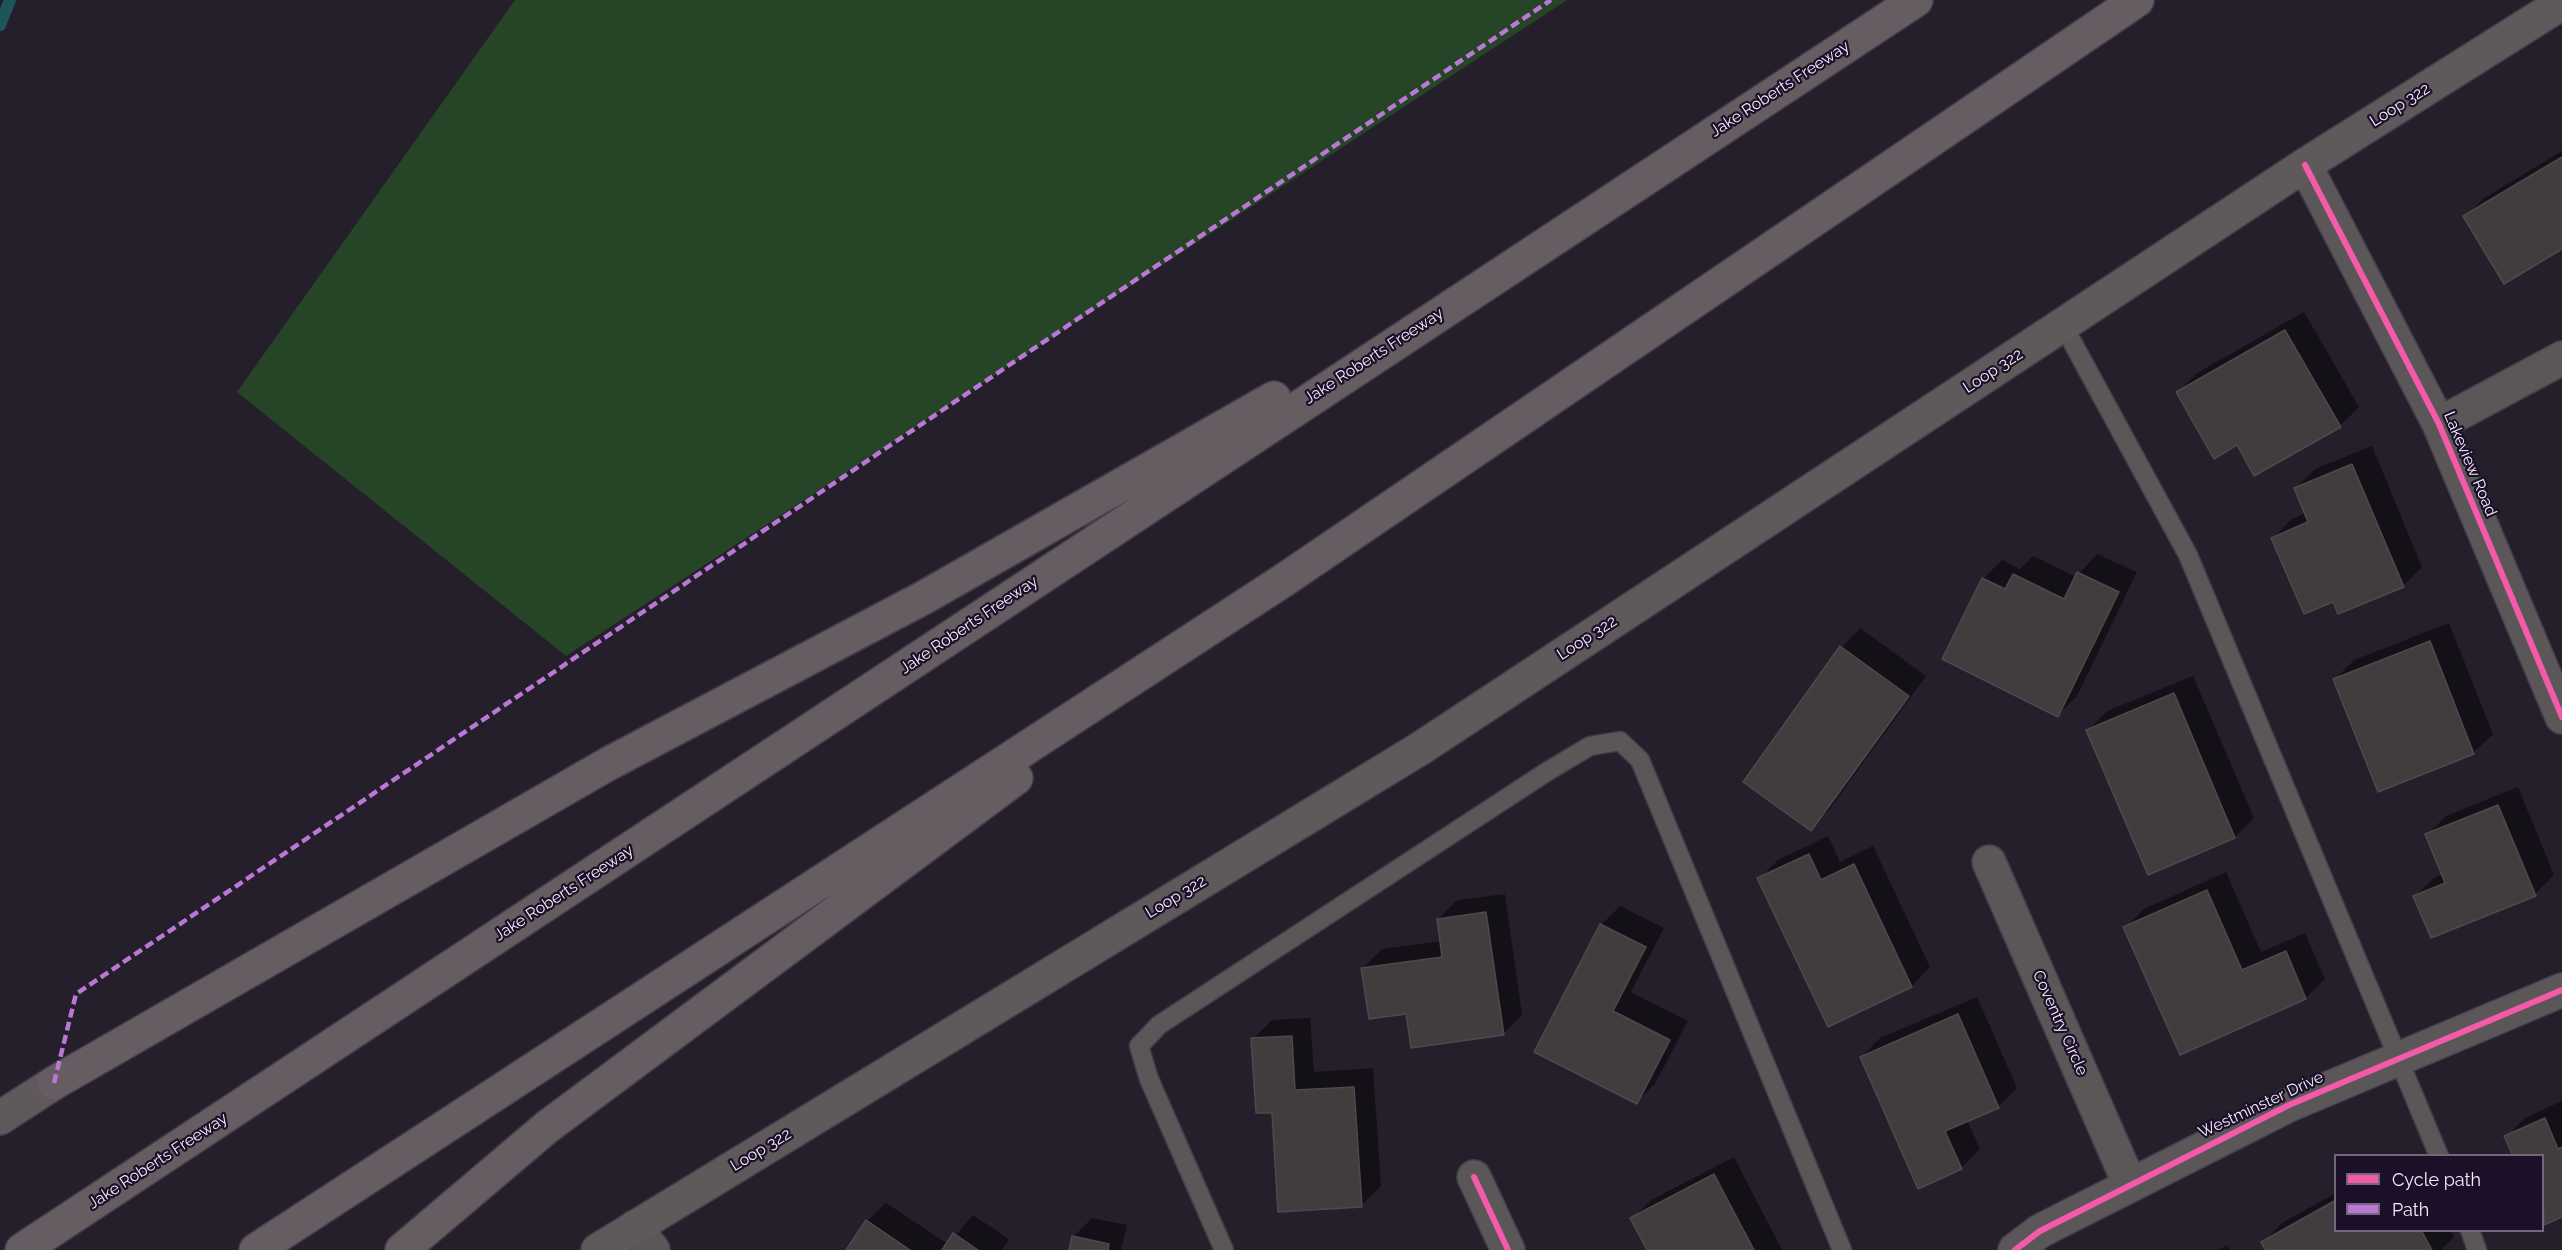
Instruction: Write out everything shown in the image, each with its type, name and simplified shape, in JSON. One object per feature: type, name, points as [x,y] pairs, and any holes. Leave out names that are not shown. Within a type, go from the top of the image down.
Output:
[{"type":"highway","name":"Jake Roberts Freeway","points":[[22,1250],[944,643],[1032,581],[1916,0]]},
{"type":"highway","points":[[256,1250],[1284,580],[2137,0]]},
{"type":"highway","points":[[54,1083],[608,764],[923,598],[1539,248]]},
{"type":"highway","points":[[402,1250],[547,1127],[1284,580]]},
{"type":"main road","name":"Loop 322","points":[[598,1250],[644,1239],[1420,748],[2305,165],[2562,3]]},
{"type":"main road","points":[[0,1118],[54,1083]]},
{"type":"street","name":"Lakeview Road","points":[[2305,165],[2439,424],[2562,717]]},
{"type":"street","points":[[2439,424],[2562,358]]},
{"type":"street","name":"Coventry Circle","points":[[1989,862],[2130,1185]]},
{"type":"street","name":"Westminster Drive","points":[[2015,1250],[2040,1232],[2289,1105],[2562,990]]},
{"type":"street","points":[[1474,1177],[1508,1250]]},
{"type":"lane","points":[[2063,325],[2188,555],[2439,1154]]},
{"type":"lane","points":[[1224,1250],[1149,1078],[1139,1046],[1158,1025],[1548,771],[1590,746],[1620,741],[1640,760],[1842,1250]]},
{"type":"lane","points":[[2471,1232],[2477,1250]]},
{"type":"green space","points":[[515,0],[1567,0],[566,656],[237,392]]},
{"type":"building","points":[[2562,157],[2562,249],[2504,284],[2463,216]]},
{"type":"building","points":[[2285,330],[2341,427],[2254,476],[2237,445],[2214,459],[2176,392]]},
{"type":"building","points":[[2352,464],[2404,587],[2338,614],[2333,602],[2304,614],[2271,538],[2308,522],[2294,488]]},
{"type":"building","points":[[2077,572],[2119,592],[2058,717],[1942,659],[1982,578],[2005,589],[2013,574],[2064,599]]},
{"type":"building","points":[[2430,641],[2474,754],[2378,792],[2333,679]]},
{"type":"building","points":[[1840,646],[1909,696],[1811,831],[1743,782]]},
{"type":"building","points":[[2174,693],[2235,838],[2148,875],[2086,730]]},
{"type":"building","points":[[2498,805],[2536,896],[2431,938],[2413,896],[2445,883],[2425,834]]},
{"type":"building","points":[[1809,854],[1821,880],[1854,864],[1912,987],[1828,1027],[1757,878]]},
{"type":"building","points":[[2207,890],[2242,970],[2286,951],[2306,999],[2180,1055],[2123,927]]},
{"type":"building","points":[[1486,912],[1504,1035],[1411,1048],[1406,1014],[1369,1019],[1361,968],[1442,957],[1437,919]]},
{"type":"building","points":[[1600,924],[1646,947],[1613,1011],[1670,1040],[1637,1104],[1534,1052]]},
{"type":"building","points":[[1958,1014],[1999,1108],[1945,1131],[1962,1169],[1918,1189],[1860,1057]]},
{"type":"building","points":[[1292,1036],[1295,1090],[1354,1087],[1362,1207],[1278,1212],[1272,1113],[1256,1113],[1251,1038]]},
{"type":"building","points":[[2545,1118],[2558,1149],[2562,1147],[2562,1217],[2544,1225],[2544,1154],[2512,1154],[2504,1136]]},
{"type":"building","points":[[1714,1174],[1754,1250],[1647,1250],[1630,1218]]},
{"type":"building","points":[[2334,1201],[2334,1232],[2422,1232],[2432,1250],[2265,1250],[2261,1242]]},
{"type":"building","points":[[866,1220],[910,1250],[846,1250]]},
{"type":"building","points":[[953,1233],[978,1250],[942,1250]]},
{"type":"building","points":[[1072,1236],[1109,1244],[1108,1250],[1069,1250]]},
{"type":"waterway","points":[[0,25],[10,0]]},
{"type":"marked path","points":[[54,1083],[76,994],[1551,0]]},
{"type":"cycle path","points":[[2305,165],[2439,424],[2562,717]]},
{"type":"cycle path","points":[[2015,1250],[2040,1231],[2289,1105],[2562,990]]},
{"type":"cycle path","points":[[1474,1177],[1508,1250]]}]
